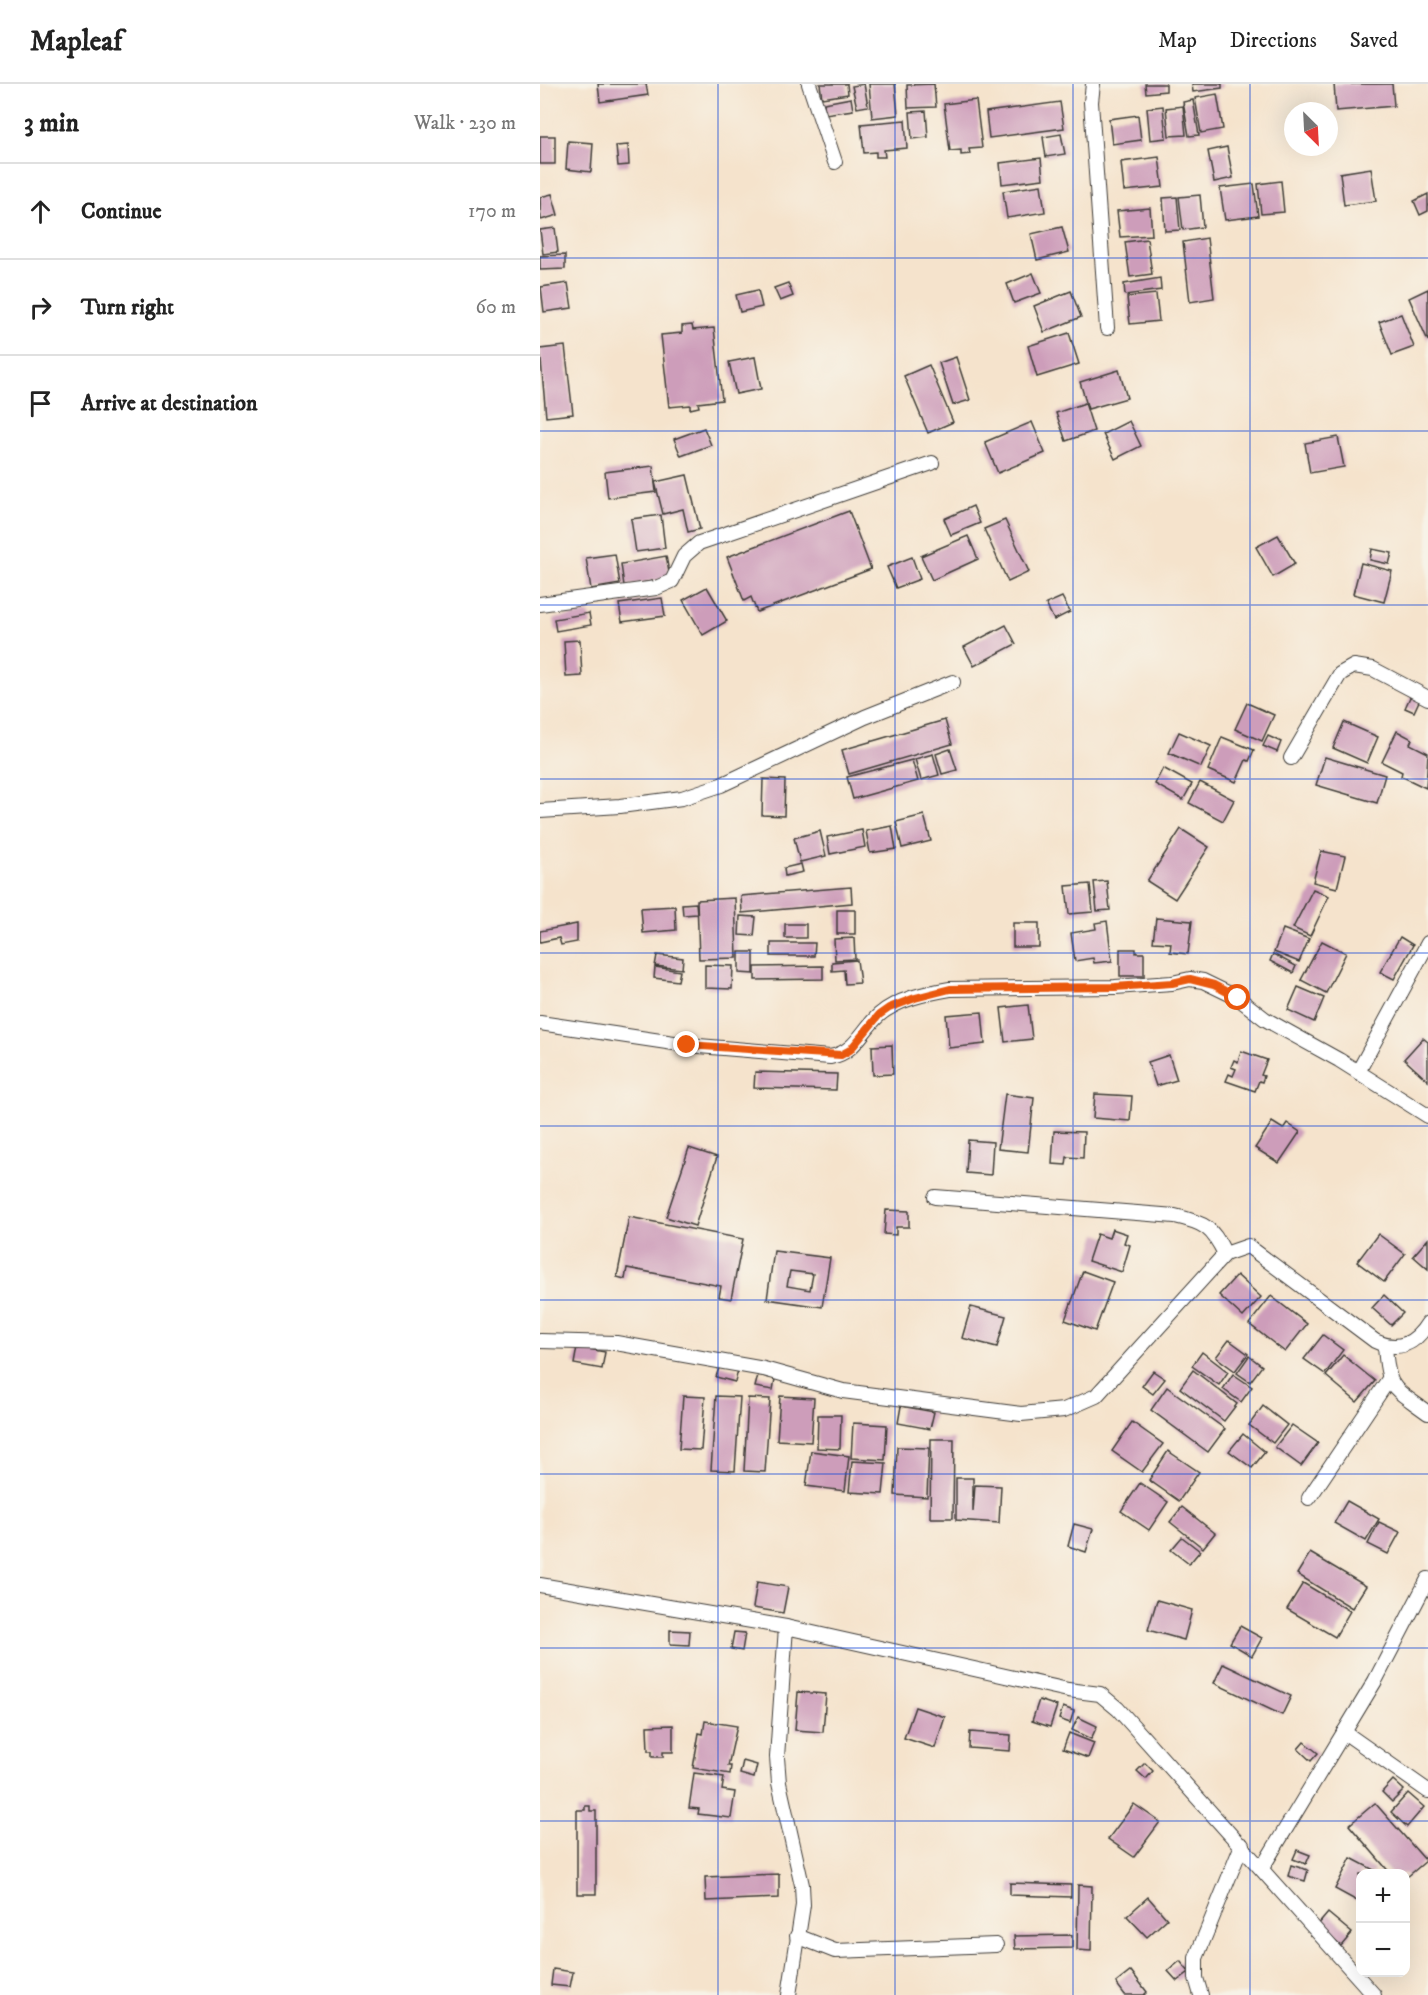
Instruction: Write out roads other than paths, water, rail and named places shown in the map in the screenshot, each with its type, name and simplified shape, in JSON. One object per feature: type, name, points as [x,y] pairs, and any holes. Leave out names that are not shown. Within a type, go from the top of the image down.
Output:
[{"type":"street","points":[[809,84],[835,162]]},
{"type":"street","points":[[1093,84],[1090,102],[1107,328]]},
{"type":"street","points":[[540,604],[656,588],[672,581],[684,556],[699,543],[932,463]]},
{"type":"street","points":[[1292,758],[1340,674],[1354,666],[1373,669],[1428,698]]},
{"type":"street","points":[[540,811],[620,806],[682,798],[721,786],[865,717],[953,682]]},
{"type":"street","points":[[1358,1072],[1428,943]]},
{"type":"street","points":[[540,1023],[687,1045],[830,1056],[850,1050],[879,1015],[932,993],[950,989],[1115,987],[1172,983],[1190,979],[1214,985],[1265,1019],[1358,1072],[1428,1116]]},
{"type":"street","points":[[935,1197],[1175,1216],[1203,1222],[1217,1237],[1225,1254]]},
{"type":"street","points":[[540,1341],[616,1343],[764,1369],[843,1391],[1021,1414],[1064,1410],[1096,1396],[1225,1254],[1248,1246],[1375,1341],[1385,1346],[1401,1347],[1419,1336],[1428,1323]]},
{"type":"street","points":[[1385,1346],[1389,1379],[1393,1387],[1428,1413]]},
{"type":"street","points":[[1309,1498],[1389,1379]]},
{"type":"street","points":[[1262,1868],[1375,1681],[1428,1579]]},
{"type":"street","points":[[540,1586],[786,1627],[1068,1690],[1100,1695],[1118,1709],[1374,1995]]},
{"type":"street","points":[[786,1627],[777,1757],[779,1783],[802,1885],[803,1905],[789,1995]]},
{"type":"street","points":[[1344,1732],[1428,1791]]},
{"type":"street","points":[[1200,1995],[1196,1978],[1196,1958],[1242,1845]]},
{"type":"street","points":[[797,1936],[835,1951],[996,1946]]}]
